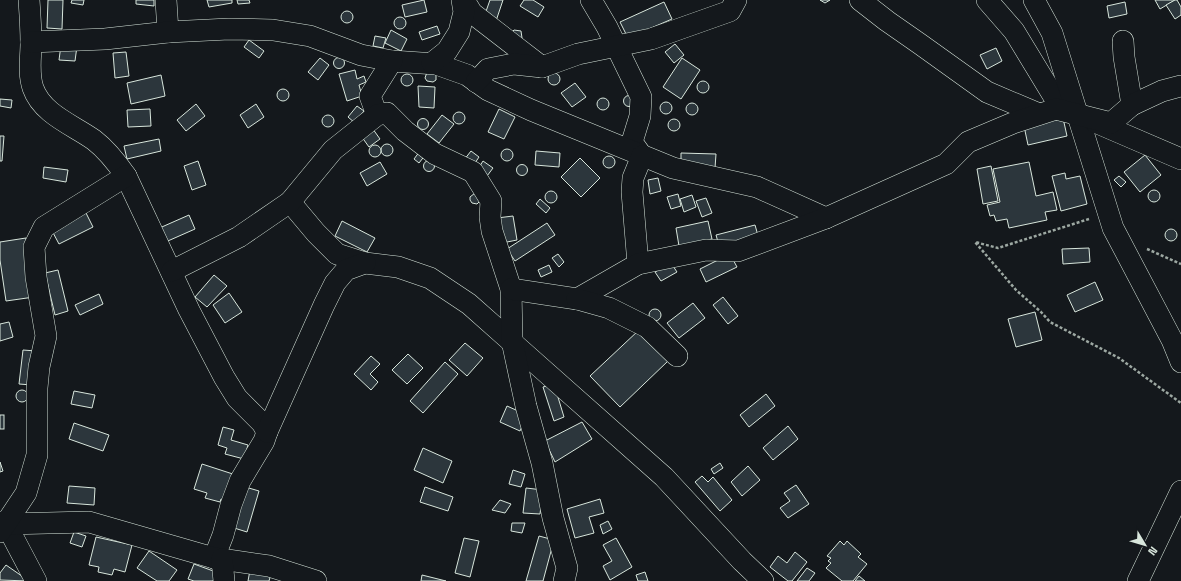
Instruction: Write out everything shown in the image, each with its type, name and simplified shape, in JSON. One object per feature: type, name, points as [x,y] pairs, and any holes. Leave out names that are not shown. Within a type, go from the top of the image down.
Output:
[{"type":"street","points":[[29,0],[31,42],[30,76],[32,87],[37,98],[45,108],[94,141],[114,159],[126,176],[172,271],[189,310],[224,376],[237,398],[262,423],[266,432]]},
{"type":"street","points":[[166,0],[168,32]]},
{"type":"street","points":[[432,63],[447,51],[458,32],[464,12],[463,0]]},
{"type":"street","points":[[463,0],[472,13],[542,67]]},
{"type":"street","points":[[591,0],[641,98],[640,116],[632,142],[642,156]]},
{"type":"street","points":[[476,82],[488,69],[514,64],[542,67],[578,54],[651,39],[730,10],[736,0]]},
{"type":"street","points":[[860,0],[887,22],[987,92],[1039,114]]},
{"type":"street","points":[[887,0],[887,22]]},
{"type":"street","points":[[987,0],[1014,31],[1070,112],[1181,159]]},
{"type":"street","points":[[1034,0],[1052,33],[1070,112],[1113,228],[1172,340],[1181,362]]},
{"type":"street","points":[[31,42],[112,38],[168,32],[229,29],[273,30],[310,36],[361,54],[392,61],[432,63],[467,75],[488,90],[531,110],[642,156],[673,168],[757,187],[826,218]]},
{"type":"street","points":[[1123,41],[1124,57],[1132,105]]},
{"type":"street","points":[[377,115],[370,96],[392,61]]},
{"type":"street","points":[[577,300],[638,264],[706,250],[738,251],[826,218],[946,164],[968,142],[1013,123],[1056,108],[1111,123],[1132,105],[1162,91],[1181,86]]},
{"type":"street","points":[[172,271],[239,237],[290,202],[333,150],[377,115],[387,113],[405,131],[435,154],[473,172],[490,201],[492,231],[512,289],[512,341],[526,406],[542,463],[553,518],[567,568],[564,581]]},
{"type":"street","points":[[1124,134],[1181,152]]},
{"type":"street","points":[[638,264],[632,192],[633,178],[642,156]]},
{"type":"street","points":[[2,526],[26,493],[37,455],[37,388],[39,367],[46,336],[36,277],[34,248],[44,227],[126,176]]},
{"type":"street","points":[[290,202],[316,233],[337,254],[365,263],[398,267],[430,278],[469,304],[664,477],[742,561],[763,581]]},
{"type":"street","points":[[224,581],[218,559],[231,506],[240,481],[264,441],[266,432],[335,282],[346,270],[365,263]]},
{"type":"street","points":[[512,289],[577,300],[609,308],[647,327],[677,356]]},
{"type":"street","points":[[1138,581],[1181,491]]},
{"type":"street","points":[[2,526],[88,522],[218,559],[270,566],[316,581]]},
{"type":"street","points":[[2,526],[36,581]]},
{"type":"path","points":[[1109,217],[1088,219],[998,248],[975,242],[1016,290],[1050,322],[1119,358],[1181,403]]},
{"type":"path","points":[[1145,248],[1181,264]]},
{"type":"building","points":[[48,0],[63,0],[62,29],[47,28]]},
{"type":"building","points":[[72,0],[84,0],[83,5],[71,3]]},
{"type":"building","points":[[136,0],[154,0],[154,6],[136,4]]},
{"type":"building","points":[[207,0],[232,0],[232,3],[209,7]]},
{"type":"building","points":[[237,0],[249,0],[250,3],[238,4]]},
{"type":"building","points":[[424,0],[427,12],[405,17],[402,5]]},
{"type":"building","points":[[490,0],[503,0],[496,21],[484,17]]},
{"type":"building","points":[[524,0],[533,0],[544,7],[538,17],[520,6]]},
{"type":"building","points":[[820,0],[830,0],[825,3]]},
{"type":"building","points":[[1155,0],[1175,0],[1160,9]]},
{"type":"building","points":[[1177,0],[1181,7],[1181,15],[1175,19],[1166,5]]},
{"type":"building","points":[[664,2],[672,19],[628,38],[620,22]]},
{"type":"building","points":[[1125,2],[1127,14],[1109,18],[1107,6]]},
{"type":"building","points":[[347,11],[351,13],[353,17],[351,21],[347,23],[343,21],[341,17],[343,13]]},
{"type":"building","points":[[400,17],[404,19],[406,23],[404,27],[400,29],[396,27],[394,23],[396,19]]},
{"type":"building","points":[[437,26],[440,34],[422,40],[419,32]]},
{"type":"building","points":[[391,30],[407,39],[401,51],[385,43]]},
{"type":"building","points":[[514,30],[521,31],[522,38],[520,41],[511,33]]},
{"type":"building","points":[[375,36],[386,38],[383,48],[373,46]]},
{"type":"building","points":[[249,40],[264,51],[259,58],[244,47]]},
{"type":"building","points":[[675,44],[684,55],[674,63],[665,52]]},
{"type":"building","points":[[61,45],[77,46],[75,61],[59,60]]},
{"type":"building","points":[[996,48],[1002,61],[987,69],[980,55]]},
{"type":"building","points":[[126,52],[129,76],[115,78],[113,53]]},
{"type":"building","points":[[339,57],[343,59],[345,63],[343,67],[339,69],[335,67],[333,63],[335,59]]},
{"type":"building","points":[[320,58],[329,65],[318,80],[308,72]]},
{"type":"building","points":[[682,58],[700,70],[681,99],[663,87]]},
{"type":"building","points":[[355,70],[357,79],[364,76],[366,82],[359,85],[362,96],[347,101],[339,74]]},
{"type":"building","points":[[427,72],[436,74],[436,80],[433,82],[427,81],[425,78]]},
{"type":"building","points":[[554,73],[558,75],[560,79],[558,83],[554,85],[550,83],[548,79],[550,75]]},
{"type":"building","points":[[407,74],[411,76],[413,80],[411,84],[407,86],[403,84],[401,80],[403,76]]},
{"type":"building","points":[[161,75],[165,96],[131,104],[127,83]]},
{"type":"building","points":[[703,81],[707,83],[709,87],[707,91],[703,93],[699,91],[697,87],[699,83]]},
{"type":"building","points":[[575,83],[586,97],[572,107],[561,93]]},
{"type":"building","points":[[418,86],[435,87],[434,108],[419,107]]},
{"type":"building","points":[[281,89],[285,89],[289,95],[285,101],[281,101],[277,97],[277,93]]},
{"type":"building","points":[[629,95],[633,97],[635,101],[633,105],[629,107],[625,105],[623,101],[625,97]]},
{"type":"building","points":[[603,98],[607,100],[609,104],[607,108],[603,110],[599,108],[597,104],[599,100]]},
{"type":"building","points":[[0,99],[12,100],[11,108],[0,106]]},
{"type":"building","points":[[666,102],[670,104],[672,108],[670,112],[666,114],[662,112],[660,108],[662,104]]},
{"type":"building","points":[[692,103],[696,105],[698,109],[696,113],[692,115],[688,113],[686,109],[688,105]]},
{"type":"building","points":[[196,104],[205,116],[186,131],[177,120]]},
{"type":"building","points":[[256,104],[264,117],[248,128],[240,115]]},
{"type":"building","points":[[357,106],[364,111],[355,123],[348,117]]},
{"type":"building","points":[[150,109],[151,126],[128,127],[127,110]]},
{"type":"building","points":[[499,109],[515,117],[504,139],[488,132]]},
{"type":"building","points":[[459,112],[463,114],[465,118],[463,122],[459,124],[455,122],[453,118],[455,114]]},
{"type":"building","points":[[326,115],[330,115],[334,121],[330,127],[326,127],[322,123],[322,119]]},
{"type":"building","points":[[442,115],[454,124],[439,143],[427,134]]},
{"type":"building","points":[[423,118],[427,120],[429,124],[427,128],[423,130],[419,128],[417,124],[419,120]]},
{"type":"building","points":[[1063,118],[1067,136],[1028,145],[1024,126]]},
{"type":"building","points":[[674,119],[678,121],[680,125],[678,129],[674,131],[670,129],[668,125],[670,121]]},
{"type":"building","points":[[370,125],[380,139],[369,147],[359,133]]},
{"type":"building","points":[[0,136],[4,136],[2,161],[0,161]]},
{"type":"building","points":[[159,139],[161,151],[127,159],[124,146]]},
{"type":"building","points":[[387,144],[391,146],[393,150],[391,154],[387,156],[383,154],[381,150],[383,146]]},
{"type":"building","points":[[375,145],[379,147],[381,151],[379,155],[375,157],[371,155],[369,151],[371,147]]},
{"type":"building","points":[[507,149],[511,151],[513,155],[511,159],[507,161],[503,159],[501,155],[503,151]]},
{"type":"building","points":[[420,151],[426,154],[419,163],[414,159]]},
{"type":"building","points":[[471,151],[479,157],[473,166],[464,160]]},
{"type":"building","points":[[536,151],[560,153],[559,167],[535,165]]},
{"type":"building","points":[[681,153],[716,154],[715,168],[681,168]]},
{"type":"building","points":[[1145,155],[1161,175],[1140,192],[1124,172]]},
{"type":"building","points":[[609,156],[613,158],[615,162],[613,166],[609,168],[605,166],[603,162],[605,158]]},
{"type":"building","points":[[580,158],[600,178],[581,197],[561,177]]},
{"type":"building","points":[[429,160],[433,162],[435,166],[433,170],[429,172],[425,170],[423,166],[425,162]]},
{"type":"building","points":[[198,161],[206,185],[192,190],[184,166]]},
{"type":"building","points":[[483,161],[493,168],[487,176],[478,169]]},
{"type":"building","points":[[380,162],[387,174],[367,186],[360,173]]},
{"type":"building","points":[[1029,162],[1036,196],[1053,192],[1057,210],[1045,212],[1047,220],[1009,228],[1007,219],[996,221],[994,215],[990,216],[987,205],[1000,202],[993,169]]},
{"type":"building","points":[[522,164],[526,166],[528,170],[526,174],[522,176],[518,174],[516,170],[518,166]]},
{"type":"building","points":[[991,166],[998,201],[983,204],[977,169]]},
{"type":"building","points":[[44,167],[68,170],[66,182],[43,178]]},
{"type":"building","points":[[1065,173],[1066,179],[1080,176],[1087,204],[1061,211],[1052,176]]},
{"type":"building","points":[[1119,176],[1126,182],[1121,187],[1114,180]]},
{"type":"building","points":[[658,178],[661,191],[650,194],[648,180]]},
{"type":"building","points":[[1154,190],[1158,192],[1160,196],[1158,200],[1154,202],[1150,200],[1148,196],[1150,192]]},
{"type":"building","points":[[551,191],[555,193],[557,197],[555,201],[551,203],[547,201],[545,197],[547,193]]},
{"type":"building","points":[[475,193],[481,200],[477,204],[472,203],[470,200],[470,197]]},
{"type":"building","points":[[678,194],[681,206],[671,209],[667,197]]},
{"type":"building","points":[[692,195],[696,207],[684,212],[680,199]]},
{"type":"building","points":[[706,198],[712,213],[702,217],[696,201]]},
{"type":"building","points":[[540,199],[550,208],[546,213],[536,204]]},
{"type":"building","points":[[84,209],[93,227],[59,244],[50,227]]},
{"type":"building","points":[[189,215],[195,229],[161,244],[155,230]]},
{"type":"building","points":[[513,216],[517,240],[502,243],[497,218]]},
{"type":"building","points":[[342,221],[375,238],[367,252],[335,236]]},
{"type":"building","points":[[708,221],[712,239],[679,246],[676,228]]},
{"type":"building","points":[[547,223],[555,235],[515,261],[507,249]]},
{"type":"building","points":[[755,225],[759,239],[720,249],[716,235]]},
{"type":"building","points":[[1171,229],[1175,231],[1177,235],[1175,239],[1171,241],[1167,239],[1165,235],[1167,231]]},
{"type":"building","points":[[26,238],[34,297],[6,301],[0,260],[0,242]]},
{"type":"building","points":[[1089,248],[1090,262],[1063,264],[1062,249]]},
{"type":"building","points":[[558,254],[564,262],[559,267],[552,258]]},
{"type":"building","points":[[730,254],[737,267],[706,282],[700,269]]},
{"type":"building","points":[[671,263],[677,272],[661,281],[655,272]]},
{"type":"building","points":[[549,265],[552,272],[541,277],[538,270]]},
{"type":"building","points":[[58,270],[68,311],[55,315],[45,273]]},
{"type":"building","points":[[214,275],[227,286],[207,307],[195,297]]},
{"type":"building","points":[[1095,282],[1103,300],[1075,312],[1067,295]]},
{"type":"building","points":[[229,293],[242,312],[225,323],[213,305]]},
{"type":"building","points":[[99,294],[103,304],[80,315],[75,305]]},
{"type":"building","points":[[723,297],[738,316],[728,324],[713,305]]},
{"type":"building","points":[[693,303],[705,318],[679,338],[667,323]]},
{"type":"building","points":[[655,309],[659,311],[661,315],[659,319],[655,321],[651,319],[649,315],[651,311]]},
{"type":"building","points":[[1035,312],[1042,340],[1016,347],[1008,319]]},
{"type":"building","points":[[9,322],[13,337],[0,341],[0,324]]},
{"type":"building","points":[[639,330],[668,361],[620,407],[590,376]]},
{"type":"building","points":[[465,343],[483,358],[467,376],[449,360]]},
{"type":"building","points":[[23,350],[36,351],[32,385],[19,384]]},
{"type":"building","points":[[408,354],[423,368],[407,384],[392,370]]},
{"type":"building","points":[[371,356],[380,364],[370,374],[378,382],[371,390],[354,374]]},
{"type":"building","points":[[445,362],[458,374],[423,413],[410,401]]},
{"type":"building","points":[[554,384],[564,417],[554,421],[543,387]]},
{"type":"building","points":[[22,390],[26,392],[28,396],[26,400],[22,402],[18,400],[16,396],[18,392]]},
{"type":"building","points":[[74,391],[95,395],[92,408],[71,404]]},
{"type":"building","points":[[766,394],[775,406],[749,427],[740,415]]},
{"type":"building","points":[[507,406],[527,415],[520,431],[500,422]]},
{"type":"building","points":[[0,415],[4,415],[4,429],[0,429]]},
{"type":"building","points":[[582,422],[592,439],[555,462],[545,441]]},
{"type":"building","points":[[74,423],[109,435],[103,451],[69,439]]},
{"type":"building","points":[[788,426],[798,439],[773,460],[763,448]]},
{"type":"building","points":[[223,427],[234,430],[231,440],[248,445],[244,459],[225,454],[227,448],[218,445]]},
{"type":"building","points":[[423,448],[452,461],[443,483],[414,470]]},
{"type":"building","points":[[0,462],[3,471],[0,472]]},
{"type":"building","points":[[720,463],[723,468],[714,474],[711,469]]},
{"type":"building","points":[[202,464],[239,476],[230,502],[221,499],[220,502],[205,498],[207,493],[194,489]]},
{"type":"building","points":[[748,466],[760,480],[742,496],[731,482]]},
{"type":"building","points":[[513,470],[525,474],[521,487],[509,484]]},
{"type":"building","points":[[702,476],[708,482],[713,477],[732,500],[720,511],[695,482]]},
{"type":"building","points":[[796,485],[809,504],[788,518],[780,508],[790,501],[784,493]]},
{"type":"building","points":[[69,486],[95,488],[94,505],[67,503]]},
{"type":"building","points":[[242,486],[259,491],[247,532],[231,527]]},
{"type":"building","points":[[425,487],[453,497],[448,511],[420,502]]},
{"type":"building","points":[[526,488],[543,490],[540,514],[523,513]]},
{"type":"building","points":[[600,499],[604,513],[589,517],[594,533],[575,538],[567,509]]},
{"type":"building","points":[[500,500],[511,504],[505,513],[492,510]]},
{"type":"building","points":[[608,521],[612,529],[603,534],[600,525]]},
{"type":"building","points":[[512,523],[525,523],[522,533],[511,531]]},
{"type":"building","points":[[74,532],[86,536],[82,547],[70,543]]},
{"type":"building","points":[[539,536],[554,540],[543,581],[526,581]]},
{"type":"building","points":[[96,537],[132,545],[125,572],[114,569],[112,575],[98,572],[99,567],[89,565]]},
{"type":"building","points":[[464,538],[479,541],[470,577],[455,573]]},
{"type":"building","points":[[616,538],[632,567],[610,580],[603,566],[612,561],[603,545]]},
{"type":"building","points":[[840,541],[844,545],[847,541],[861,554],[858,557],[867,564],[853,581],[842,581],[826,568],[831,563],[828,561],[831,558],[827,556]]},
{"type":"building","points":[[149,551],[177,570],[169,581],[157,581],[137,568]]},
{"type":"building","points":[[795,552],[807,562],[792,581],[788,581],[770,567],[778,556],[787,563]]},
{"type":"building","points":[[194,564],[216,572],[213,581],[194,581],[188,579]]},
{"type":"building","points":[[6,565],[29,581],[0,580],[0,573]]},
{"type":"building","points":[[807,568],[815,573],[809,581],[797,581]]},
{"type":"building","points":[[250,570],[271,574],[269,581],[248,581]]},
{"type":"building","points":[[645,572],[648,581],[638,581],[636,575]]},
{"type":"building","points":[[422,575],[446,581],[421,581]]},
{"type":"building","points":[[859,576],[865,581],[855,581]]}]
